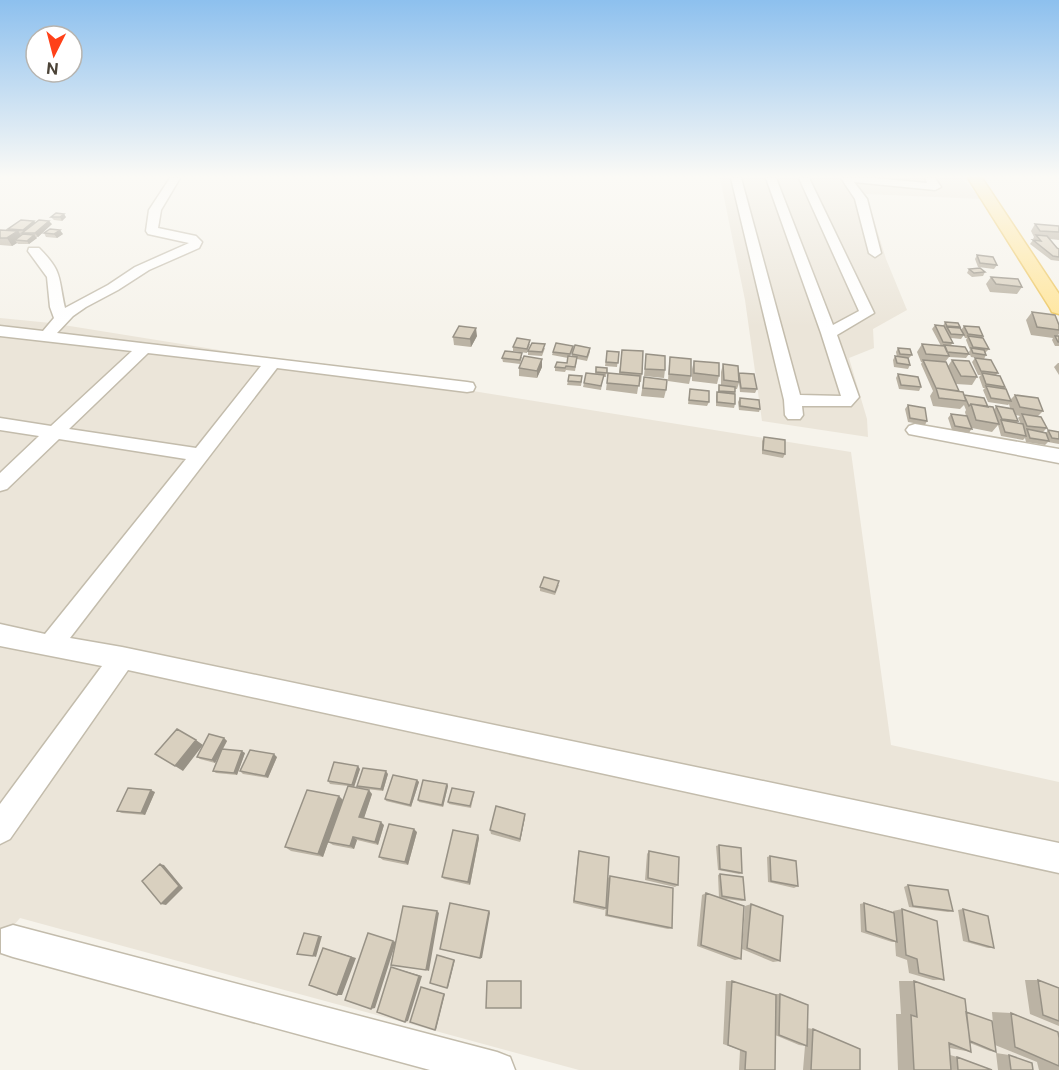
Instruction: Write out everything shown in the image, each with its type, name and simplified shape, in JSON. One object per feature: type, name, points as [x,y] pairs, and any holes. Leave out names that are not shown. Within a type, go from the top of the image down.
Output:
[{"type":"main road","points":[[1007,228],[1059,308]]},
{"type":"street","points":[[47,336],[71,309],[109,290],[145,267],[195,245],[196,242],[192,239],[152,231],[152,228]]},
{"type":"street","points":[[749,228],[794,407],[848,401],[850,397],[829,333],[790,228]]},
{"type":"street","points":[[827,228],[867,312],[829,333]]},
{"type":"street","points":[[869,228],[875,253]]},
{"type":"street","points":[[33,251],[48,264],[56,277],[54,301],[61,318]]},
{"type":"street","points":[[0,331],[467,387]]},
{"type":"street","points":[[0,484],[145,347]]},
{"type":"street","points":[[50,646],[269,368],[270,362]]},
{"type":"street","points":[[0,424],[200,455]]},
{"type":"street","points":[[915,430],[1059,456]]},
{"type":"street","points":[[0,635],[122,658],[1059,858]]},
{"type":"street","points":[[0,829],[122,658]]},
{"type":"street","points":[[13,941],[497,1070]]},
{"type":"shaded area","points":[[730,228],[876,228],[886,259],[907,310],[873,329],[874,348],[849,358],[867,419],[868,437],[762,421],[745,300]]},
{"type":"shaded area","points":[[0,318],[51,323],[851,452],[891,745],[1059,782],[1059,1070],[579,1070],[20,918],[3,938],[0,937]]},
{"type":"building","points":[[10,228],[26,228],[23,230],[8,229]]},
{"type":"building","points":[[29,228],[41,228],[35,233],[22,233]]},
{"type":"building","points":[[1038,228],[1059,228],[1059,232],[1040,231]]},
{"type":"building","points":[[50,229],[60,230],[54,234],[44,233]]},
{"type":"building","points":[[0,230],[18,231],[7,238],[0,238]]},
{"type":"building","points":[[23,234],[34,235],[27,241],[15,240]]},
{"type":"building","points":[[1036,235],[1047,236],[1059,249],[1059,257],[1053,256],[1033,240],[1041,241]]},
{"type":"building","points":[[977,255],[993,257],[997,265],[980,263]]},
{"type":"building","points":[[980,268],[985,272],[974,273],[969,269]]},
{"type":"building","points":[[991,277],[1018,279],[1022,287],[996,284]]},
{"type":"building","points":[[1032,312],[1055,315],[1059,330],[1037,327]]},
{"type":"building","points":[[945,322],[958,323],[960,327],[947,326]]},
{"type":"building","points":[[935,325],[944,326],[953,343],[943,342]]},
{"type":"building","points":[[459,326],[476,328],[470,339],[453,337]]},
{"type":"building","points":[[964,326],[979,327],[983,336],[968,334]]},
{"type":"building","points":[[947,327],[960,328],[964,335],[951,334]]},
{"type":"building","points":[[968,336],[983,338],[989,349],[973,347]]},
{"type":"building","points":[[517,338],[530,340],[527,349],[513,347]]},
{"type":"building","points":[[532,343],[545,344],[542,352],[528,351]]},
{"type":"building","points":[[556,343],[573,346],[570,354],[553,352]]},
{"type":"building","points":[[922,344],[945,346],[949,356],[926,354]]},
{"type":"building","points":[[575,345],[590,348],[587,357],[572,354]]},
{"type":"building","points":[[944,345],[965,347],[969,354],[947,352]]},
{"type":"building","points":[[898,348],[910,349],[912,355],[900,354]]},
{"type":"building","points":[[971,348],[984,350],[986,355],[973,353]]},
{"type":"building","points":[[622,350],[643,351],[642,374],[620,372]]},
{"type":"building","points":[[505,351],[522,353],[520,360],[502,358]]},
{"type":"building","points":[[607,351],[619,352],[618,363],[606,362]]},
{"type":"building","points":[[646,354],[665,356],[665,370],[645,369]]},
{"type":"building","points":[[524,356],[542,359],[537,371],[519,368]]},
{"type":"building","points":[[568,356],[577,357],[575,367],[555,367],[557,362],[567,363]]},
{"type":"building","points":[[895,356],[908,358],[910,365],[897,363]]},
{"type":"building","points":[[670,357],[691,359],[691,376],[669,374]]},
{"type":"building","points":[[975,358],[991,360],[998,373],[981,371]]},
{"type":"building","points":[[923,360],[946,362],[959,391],[936,388]]},
{"type":"building","points":[[952,360],[969,361],[977,377],[961,376]]},
{"type":"building","points":[[694,361],[719,363],[719,376],[694,373]]},
{"type":"building","points":[[723,364],[738,366],[739,382],[724,380]]},
{"type":"building","points":[[596,367],[607,368],[607,373],[596,372]]},
{"type":"building","points":[[586,373],[604,375],[601,386],[584,383]]},
{"type":"building","points":[[608,373],[640,376],[639,386],[607,383]]},
{"type":"building","points":[[739,373],[754,374],[757,389],[741,388]]},
{"type":"building","points":[[982,373],[1000,376],[1005,387],[986,384]]},
{"type":"building","points":[[898,374],[918,377],[921,387],[901,385]]},
{"type":"building","points":[[569,375],[582,376],[581,382],[568,381]]},
{"type":"building","points":[[644,377],[667,380],[666,390],[643,388]]},
{"type":"building","points":[[719,385],[735,387],[735,392],[719,391]]},
{"type":"building","points":[[986,386],[1006,389],[1011,401],[991,398]]},
{"type":"building","points":[[936,388],[963,392],[966,401],[939,398]]},
{"type":"building","points":[[690,389],[709,391],[709,402],[689,400]]},
{"type":"building","points":[[717,392],[735,394],[735,404],[717,402]]},
{"type":"building","points":[[964,395],[984,398],[988,407],[971,404],[969,406]]},
{"type":"building","points":[[1015,395],[1038,398],[1043,411],[1020,407]]},
{"type":"building","points":[[740,398],[759,400],[760,409],[740,406]]},
{"type":"building","points":[[971,404],[993,407],[999,424],[976,420]]},
{"type":"building","points":[[908,405],[925,408],[927,421],[910,418]]},
{"type":"building","points":[[996,406],[1013,409],[1018,421],[1002,419]]},
{"type":"building","points":[[951,414],[967,416],[972,429],[955,426]]},
{"type":"building","points":[[1022,414],[1041,417],[1047,428],[1027,426]]},
{"type":"building","points":[[1001,420],[1023,424],[1026,436],[1005,432]]},
{"type":"building","points":[[1027,429],[1046,433],[1049,441],[1030,438]]},
{"type":"building","points":[[1048,430],[1059,432],[1059,439],[1052,438]]},
{"type":"building","points":[[764,437],[785,440],[785,454],[763,450]]},
{"type":"building","points":[[544,577],[559,581],[555,592],[540,587]]},
{"type":"building","points":[[177,729],[196,740],[175,766],[155,754]]},
{"type":"building","points":[[209,734],[224,738],[212,760],[197,757]]},
{"type":"building","points":[[222,749],[242,751],[234,773],[213,771]]},
{"type":"building","points":[[250,750],[274,754],[265,776],[240,771]]},
{"type":"building","points":[[334,762],[358,766],[352,785],[328,781]]},
{"type":"building","points":[[363,768],[386,771],[381,789],[357,786]]},
{"type":"building","points":[[393,775],[417,780],[410,805],[385,799]]},
{"type":"building","points":[[423,780],[447,784],[442,805],[418,800]]},
{"type":"building","points":[[348,786],[369,790],[359,817],[381,822],[375,842],[353,837],[350,846],[328,842]]},
{"type":"building","points":[[128,788],[151,790],[141,813],[117,811]]},
{"type":"building","points":[[452,788],[474,792],[470,806],[448,802]]},
{"type":"building","points":[[307,790],[339,796],[318,854],[285,847]]},
{"type":"building","points":[[496,806],[525,814],[520,839],[490,830]]},
{"type":"building","points":[[389,824],[414,829],[405,862],[379,857]]},
{"type":"building","points":[[453,830],[478,835],[468,882],[442,877]]},
{"type":"building","points":[[719,845],[741,848],[742,873],[720,869]]},
{"type":"building","points":[[579,851],[609,857],[606,908],[574,901]]},
{"type":"building","points":[[649,851],[679,857],[678,885],[648,878]]},
{"type":"building","points":[[770,856],[796,861],[798,886],[771,881]]},
{"type":"building","points":[[160,864],[179,886],[161,904],[142,881]]},
{"type":"building","points":[[720,874],[743,877],[745,900],[722,896]]},
{"type":"building","points":[[610,876],[673,888],[672,928],[607,915]]},
{"type":"building","points":[[908,885],[948,890],[953,911],[913,906]]},
{"type":"building","points":[[706,893],[744,906],[741,959],[701,945]]},
{"type":"building","points":[[450,903],[489,911],[480,958],[440,949]]},
{"type":"building","points":[[864,903],[894,913],[897,942],[866,931]]},
{"type":"building","points":[[751,904],[783,916],[780,961],[747,948]]},
{"type":"building","points":[[403,906],[437,911],[426,970],[391,965]]},
{"type":"building","points":[[902,909],[937,921],[944,980],[919,973],[917,959],[906,955]]},
{"type":"building","points":[[963,909],[988,916],[994,948],[969,941]]},
{"type":"building","points":[[304,933],[319,936],[313,956],[297,954]]},
{"type":"building","points":[[368,933],[393,941],[371,1009],[345,1000]]},
{"type":"building","points":[[323,948],[351,957],[337,995],[309,985]]},
{"type":"building","points":[[437,955],[454,960],[447,988],[430,983]]},
{"type":"building","points":[[391,967],[419,976],[405,1022],[377,1012]]},
{"type":"building","points":[[1038,980],[1059,988],[1059,1021],[1043,1015]]},
{"type":"building","points":[[487,981],[521,981],[521,1008],[486,1008]]},
{"type":"building","points":[[732,981],[776,995],[775,1070],[745,1070],[746,1052],[728,1045]]},
{"type":"building","points":[[914,981],[965,999],[971,1052],[949,1043],[951,1070],[914,1070],[911,1015],[917,1017]]},
{"type":"building","points":[[421,987],[444,994],[435,1030],[410,1022]]},
{"type":"building","points":[[780,994],[808,1005],[807,1046],[779,1035]]},
{"type":"building","points":[[966,1012],[992,1021],[996,1052],[970,1041]]},
{"type":"building","points":[[1011,1013],[1058,1032],[1059,1066],[1015,1047]]},
{"type":"building","points":[[813,1029],[860,1049],[860,1070],[811,1070]]},
{"type":"building","points":[[1009,1055],[1032,1063],[1033,1070],[1011,1070]]},
{"type":"building","points":[[957,1057],[992,1070],[958,1070]]}]
